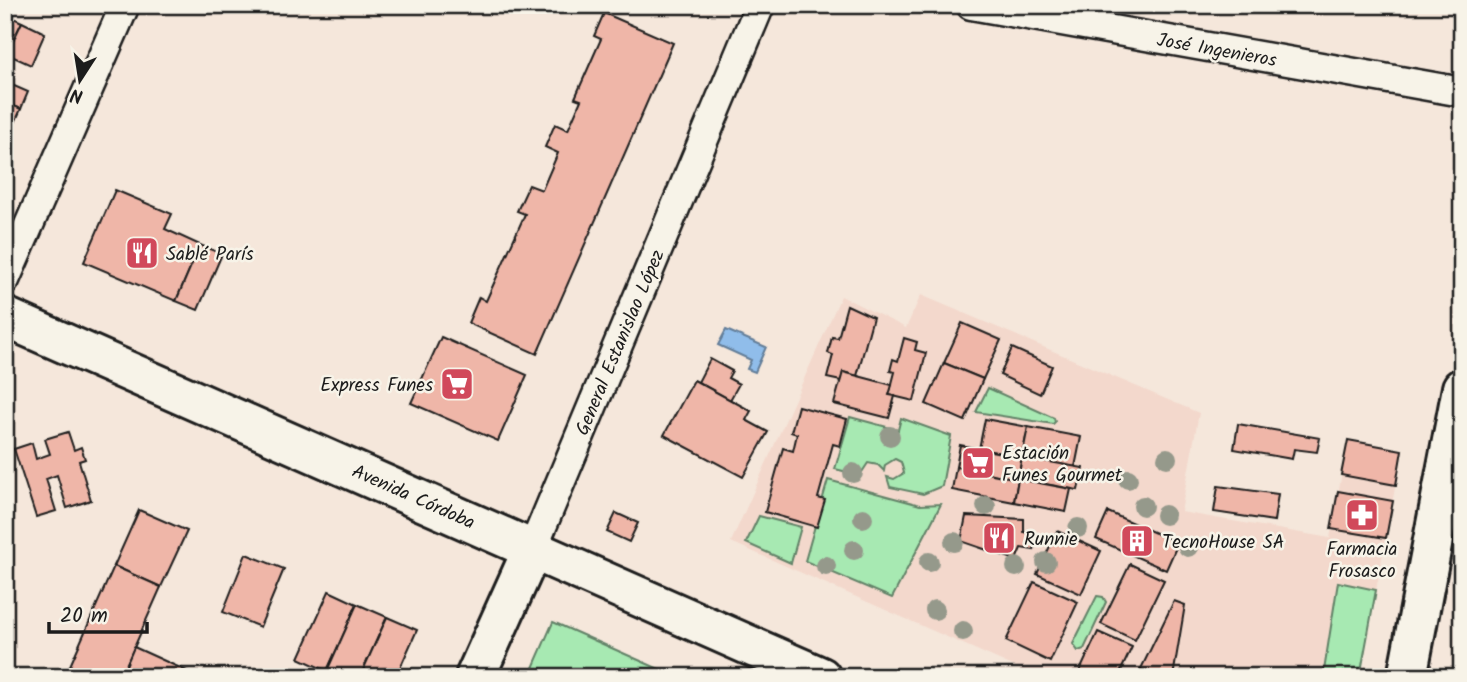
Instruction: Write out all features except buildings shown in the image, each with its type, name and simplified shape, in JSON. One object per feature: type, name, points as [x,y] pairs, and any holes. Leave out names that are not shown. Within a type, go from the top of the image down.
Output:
[{"type":"main road","name":"Avenida Córdoba","points":[[5,317],[821,677]]},
{"type":"main road","points":[[1407,677],[1462,388]]},
{"type":"main road","name":"General Estanislao López","points":[[475,677],[533,548]]},
{"type":"street","points":[[5,280],[125,5]]},
{"type":"street","name":"General Estanislao López","points":[[533,548],[760,5]]},
{"type":"street","name":"José Ingenieros","points":[[971,5],[1462,92]]},
{"type":"shaded area","name":"Estación Funes Gourmet","points":[[921,295],[1199,413],[1181,512],[1330,538],[1348,440],[1402,450],[1360,677],[1038,677],[731,542],[841,296],[906,328]]},
{"type":"green space","points":[[988,388],[1054,418],[1055,422],[1053,424],[976,412]]},
{"type":"green space","points":[[850,417],[898,430],[901,418],[951,436],[942,486],[923,494],[890,487],[887,477],[894,479],[904,473],[901,462],[895,459],[885,465],[884,471],[878,465],[868,463],[860,475],[835,469]]},
{"type":"green space","points":[[828,480],[920,505],[941,504],[892,598],[805,561]]},
{"type":"green space","points":[[759,516],[801,527],[791,563],[746,543]]},
{"type":"green space","points":[[1338,582],[1376,590],[1360,677],[1323,677]]},
{"type":"green space","points":[[1097,596],[1103,597],[1106,602],[1084,649],[1078,651],[1073,644]]},
{"type":"green space","points":[[553,622],[677,677],[529,677]]},
{"type":"water","points":[[726,330],[766,347],[755,372],[747,369],[751,360],[718,345]]},
{"type":"place","name":"Sablé París","points":[[142,253]]},
{"type":"place","name":"Express Funes","points":[[457,384]]},
{"type":"place","name":"Estación Funes Gourmet","points":[[978,463]]},
{"type":"place","name":"Farmacia Frosasco","points":[[1362,515]]},
{"type":"place","name":"Runnie","points":[[999,538]]},
{"type":"place","name":"TecnoHouse SA","points":[[1137,541]]}]
